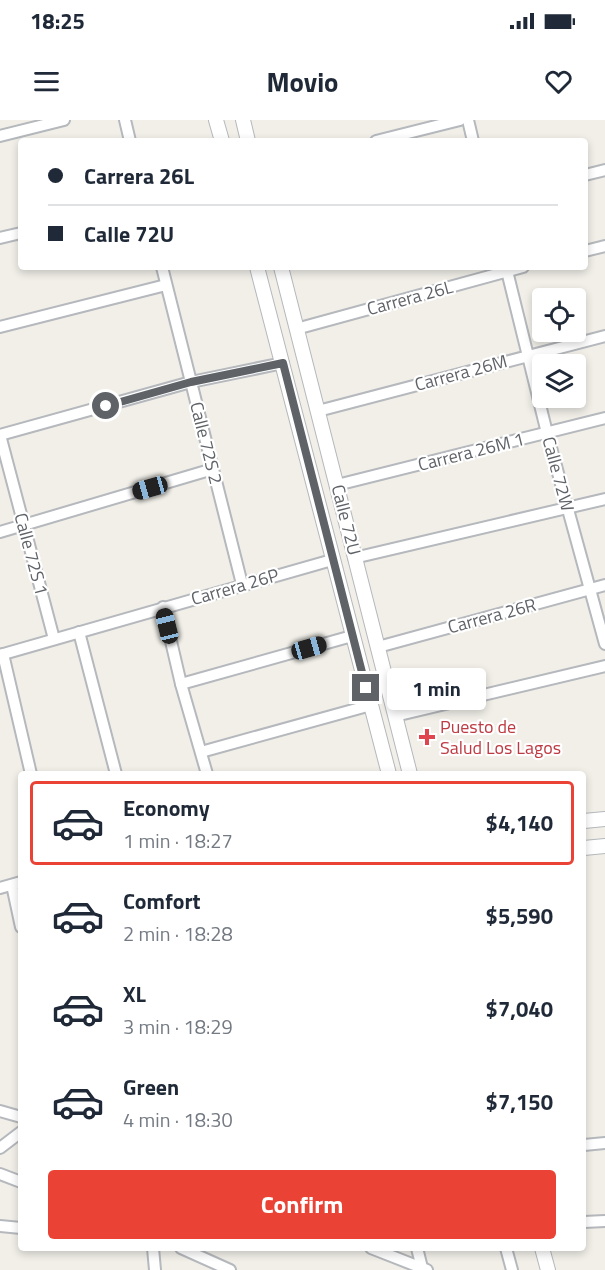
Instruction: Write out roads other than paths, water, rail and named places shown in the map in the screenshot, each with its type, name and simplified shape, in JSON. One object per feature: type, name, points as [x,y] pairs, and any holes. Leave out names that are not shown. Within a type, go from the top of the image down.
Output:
[{"type":"street","points":[[0,136],[64,120]]},
{"type":"street","points":[[124,120],[129,138]]},
{"type":"street","points":[[216,120],[221,138]]},
{"type":"street","points":[[243,120],[247,138]]},
{"type":"street","points":[[388,138],[460,120]]},
{"type":"street","points":[[468,120],[472,138]]},
{"type":"street","points":[[588,174],[605,170]]},
{"type":"street","points":[[0,238],[18,234]]},
{"type":"street","points":[[588,250],[605,246]]},
{"type":"street","name":"Calle 72S 2","points":[[163,270],[242,584]]},
{"type":"street","name":"Calle 72U","points":[[258,270],[386,771]]},
{"type":"street","name":"Calle 72U","points":[[282,270],[409,771]]},
{"type":"street","name":"Carrera 26L","points":[[297,329],[503,270]]},
{"type":"street","name":"Calle 72W","points":[[506,270],[547,433],[605,644]]},
{"type":"street","points":[[0,327],[166,285]]},
{"type":"street","name":"Carrera 26M","points":[[318,411],[605,336]]},
{"type":"street","points":[[0,435],[191,382],[283,363]]},
{"type":"street","name":"Carrera 26M 1","points":[[337,485],[605,418]]},
{"type":"street","name":"Calle 72S 1","points":[[0,435],[54,639]]},
{"type":"street","points":[[0,532],[213,469]]},
{"type":"street","points":[[354,558],[605,499]]},
{"type":"street","name":"Carrera 26P","points":[[2,654],[332,560]]},
{"type":"street","name":"Carrera 26R","points":[[378,647],[605,585]]},
{"type":"street","points":[[163,607],[181,684],[206,771]]},
{"type":"street","points":[[79,632],[115,771]]},
{"type":"street","points":[[181,684],[352,636]]},
{"type":"street","points":[[2,654],[30,771]]},
{"type":"street","points":[[395,716],[605,666]]},
{"type":"street","points":[[201,752],[371,705]]},
{"type":"street","points":[[586,821],[605,819]]},
{"type":"street","points":[[586,848],[605,846]]},
{"type":"street","points":[[0,888],[17,883]]},
{"type":"street","points":[[0,1111],[18,1116]]},
{"type":"street","points":[[0,1148],[18,1134]]},
{"type":"street","points":[[586,1145],[605,1143]]},
{"type":"street","points":[[0,1174],[18,1181]]},
{"type":"street","points":[[586,1222],[605,1221]]},
{"type":"street","points":[[0,1226],[18,1228]]},
{"type":"street","points":[[153,1251],[155,1270]]},
{"type":"street","points":[[188,1251],[230,1270]]},
{"type":"street","points":[[378,1251],[424,1269]]},
{"type":"street","points":[[418,1251],[424,1269]]},
{"type":"street","points":[[507,1251],[512,1270]]},
{"type":"street","points":[[543,1251],[548,1270]]},
{"type":"place","name":"Puesto de Salud Los Lagos","points":[[427,737]]}]
